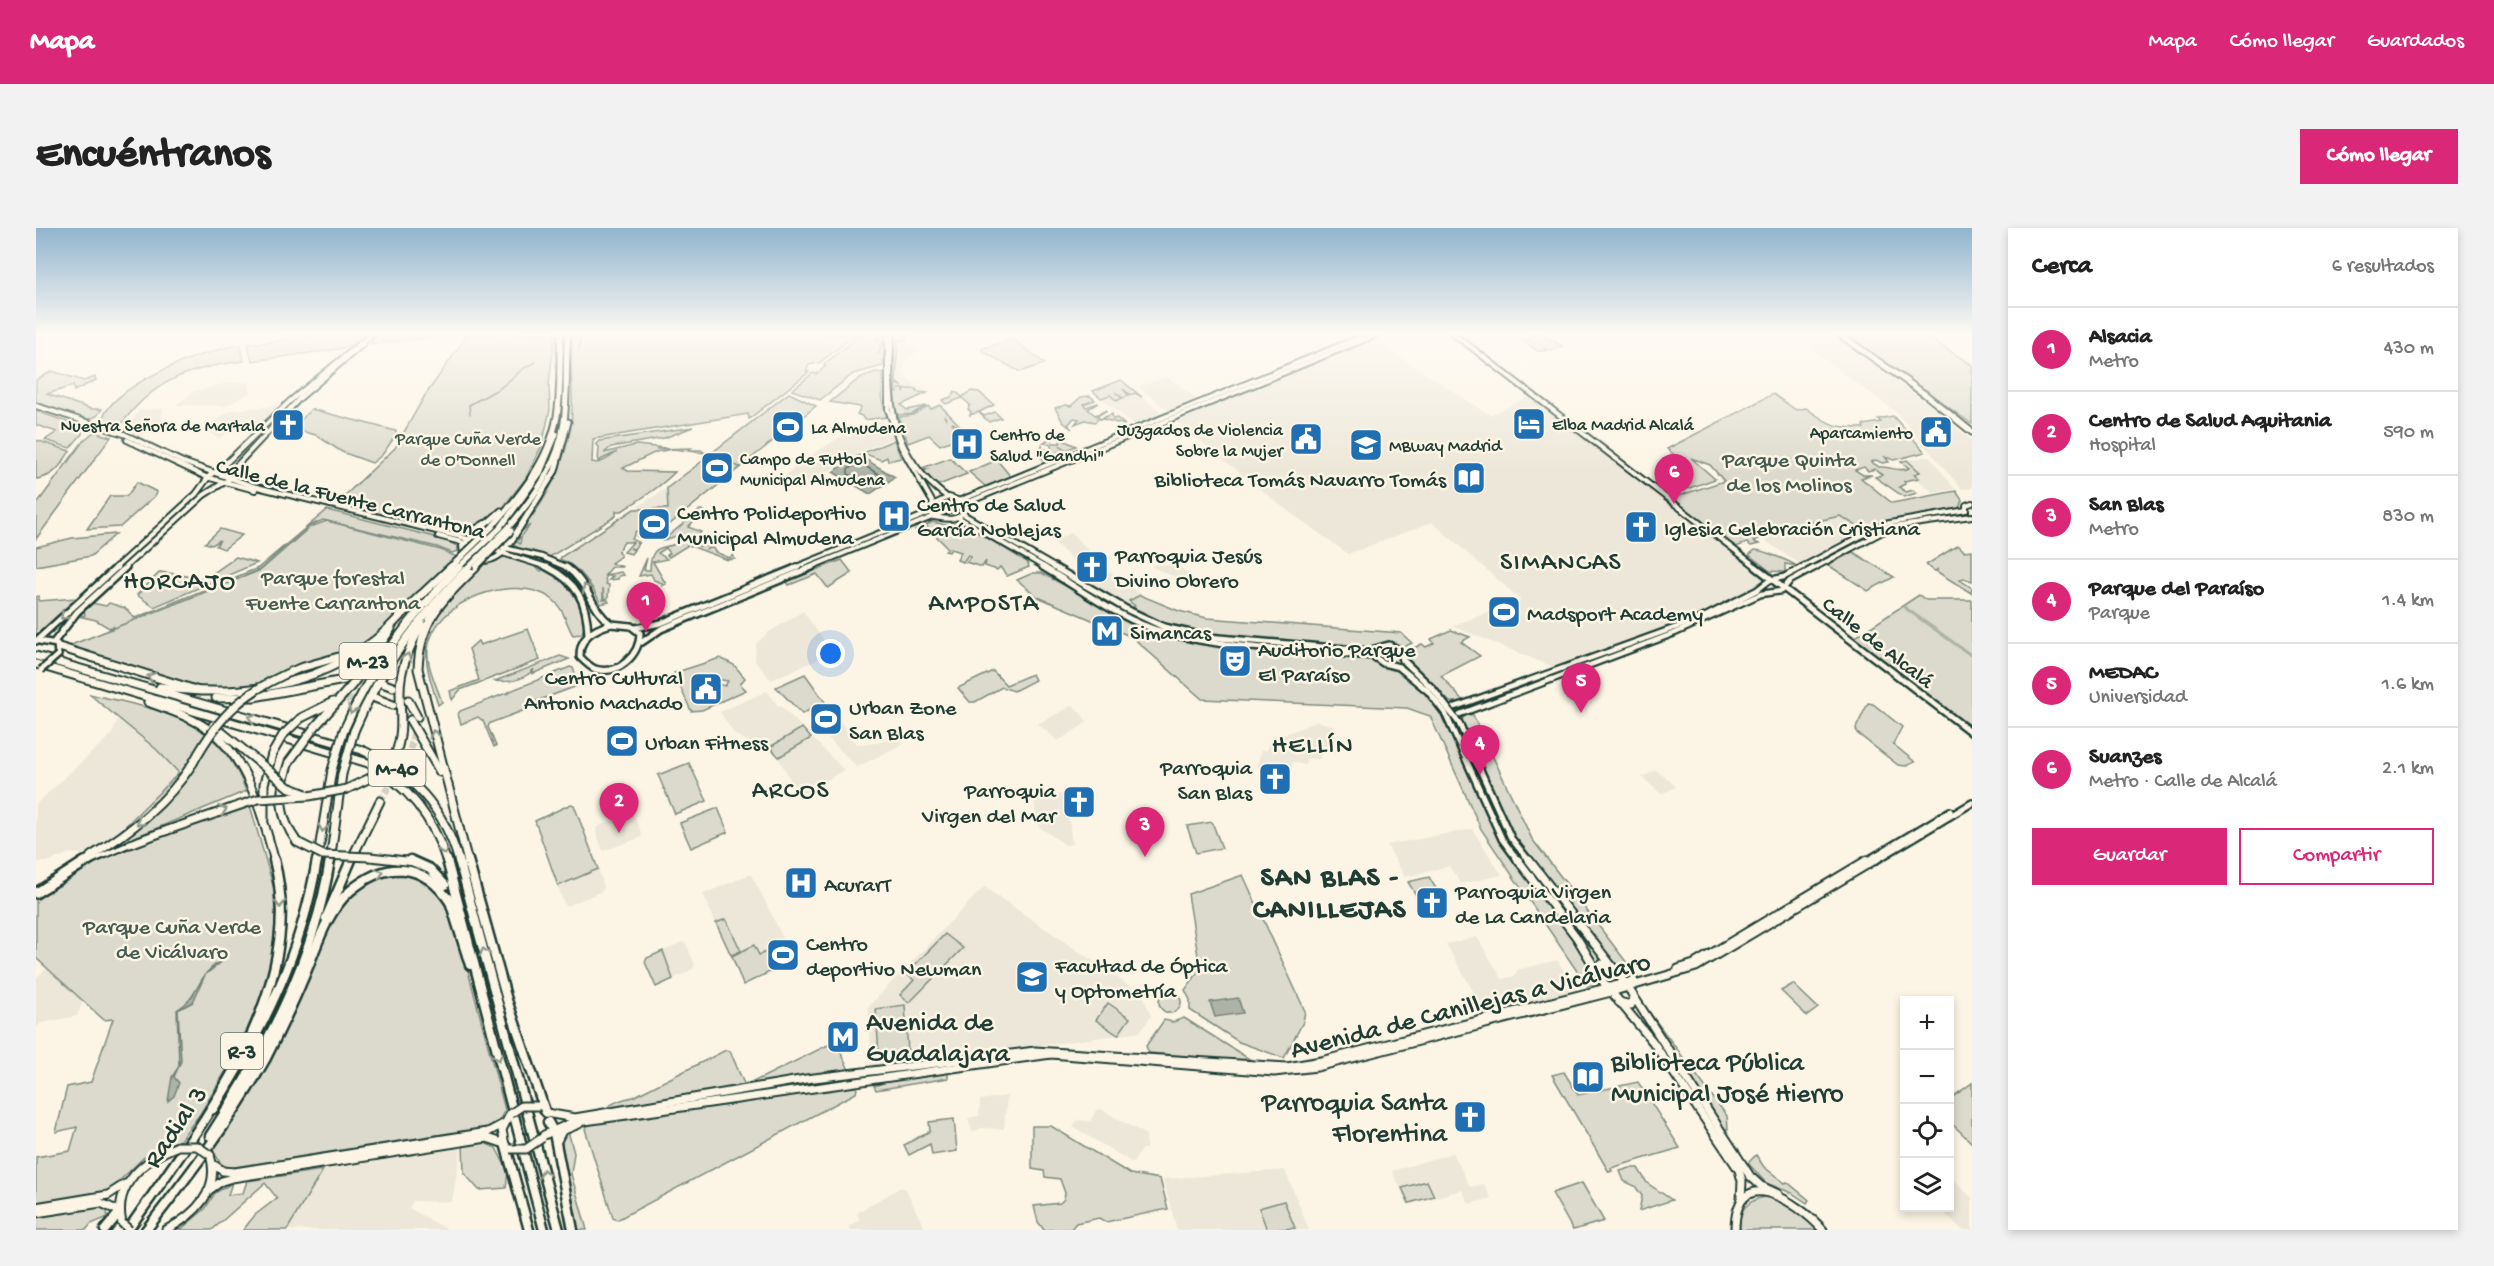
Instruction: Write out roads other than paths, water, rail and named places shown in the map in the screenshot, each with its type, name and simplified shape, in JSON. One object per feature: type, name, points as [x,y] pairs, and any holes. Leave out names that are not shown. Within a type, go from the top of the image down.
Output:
[{"type":"highway","name":"M-23","points":[[510,1049],[495,957],[449,794],[418,669],[418,651],[428,621],[534,473],[544,453],[558,411],[558,381]]},
{"type":"highway","name":"R-3","points":[[466,565],[506,529],[536,492],[559,445],[565,409],[566,381]]},
{"type":"highway","name":"M-23","points":[[483,1000],[447,887],[429,867],[401,858],[323,855],[297,842],[287,831],[280,813],[279,794],[289,762],[314,728],[338,702],[387,634],[421,595],[466,565],[506,529],[548,481],[566,439],[569,409],[567,381]]},
{"type":"highway","points":[[1904,381],[1972,430]]},
{"type":"highway","points":[[1911,381],[1965,421],[1972,430]]},
{"type":"highway","name":"R-3","points":[[506,529],[544,465],[556,432],[558,411]]},
{"type":"highway","points":[[506,548],[547,488],[566,439]]},
{"type":"highway","points":[[476,534],[503,509],[534,473]]},
{"type":"highway","name":"Radial 3","points":[[128,1230],[216,1105],[245,1058],[276,998],[303,926],[313,888],[332,770],[344,730],[368,679],[390,645],[422,605],[466,565]]},
{"type":"highway","name":"Radial 3","points":[[145,1230],[223,1117],[258,1060],[302,966],[317,919],[333,843],[342,774],[354,731],[373,686],[400,643],[466,565]]},
{"type":"highway","points":[[155,687],[204,694],[229,693],[290,680],[344,660],[383,632],[421,595]]},
{"type":"highway","points":[[130,844],[258,799],[319,795],[347,789],[370,778],[395,754],[402,735],[400,689],[405,662],[423,624],[448,595]]},
{"type":"highway","points":[[91,856],[144,820],[164,802],[193,763],[208,733],[230,706],[260,685],[300,668],[352,652],[383,632]]},
{"type":"highway","points":[[57,644],[200,691],[238,691],[290,680]]},
{"type":"highway","name":"M-40","points":[[36,656],[362,750],[390,763],[426,792],[442,813],[453,839],[559,1230]]},
{"type":"highway","name":"M-40","points":[[38,669],[75,676],[368,763],[400,782],[424,809],[440,836],[544,1230]]},
{"type":"highway","points":[[102,675],[195,697],[235,699],[344,680]]},
{"type":"highway","points":[[75,676],[86,682],[190,714],[217,728],[295,791],[319,795]]},
{"type":"highway","points":[[382,683],[393,687]]},
{"type":"highway","points":[[375,698],[393,705]]},
{"type":"highway","points":[[408,700],[413,718],[449,794]]},
{"type":"highway","name":"R-3","points":[[128,1230],[206,1113],[258,1018],[275,969],[281,897],[276,867],[266,833],[264,784],[272,754],[283,735],[301,718],[333,702]]},
{"type":"highway","points":[[154,704],[201,723],[229,747],[245,772],[266,833]]},
{"type":"highway","points":[[309,966],[340,882],[380,801]]},
{"type":"highway","points":[[145,1230],[228,1119],[263,1062],[336,906],[357,885],[374,875],[399,869],[419,872],[435,880],[450,902]]},
{"type":"highway","points":[[495,957],[513,1023],[558,1155],[573,1230]]},
{"type":"highway","points":[[507,1147],[529,1230]]},
{"type":"highway","points":[[105,1230],[119,1212]]},
{"type":"main road","points":[[36,641],[201,487],[206,477],[229,463],[290,401],[314,381]]},
{"type":"main road","points":[[38,669],[58,655],[57,644],[77,612],[213,489],[225,484],[232,476],[236,466],[289,409],[320,381]]},
{"type":"main road","points":[[889,381],[888,409],[901,447],[933,503],[933,515]]},
{"type":"main road","points":[[891,381],[892,410],[918,470],[927,482],[947,498],[963,503],[987,495],[1050,464],[1260,381]]},
{"type":"main road","points":[[1262,381],[1249,388],[1192,406],[1086,454],[1020,479],[933,515],[843,555],[661,629],[642,642],[638,652],[627,662],[612,668],[596,668],[585,663],[580,657],[580,645],[588,634],[611,624],[635,628],[654,626],[876,535],[933,515],[945,520],[961,516],[1145,620],[1179,632],[1217,638],[1368,651],[1382,645],[1395,647],[1402,652],[1403,660],[1453,710],[1511,838],[1626,985],[1750,1176],[1761,1186],[1801,1206],[1823,1230]]},
{"type":"main road","name":"Calle de Alcalá","points":[[1514,381],[1770,581],[1795,597],[1972,733]]},
{"type":"main road","name":"Calle de la Fuente Carrantona","points":[[36,408],[124,435],[212,473],[232,476],[466,541]]},
{"type":"main road","name":"Calle de la Fuente Carrantona","points":[[36,408],[131,441],[225,484],[552,560],[578,575],[589,590],[600,617],[611,624]]},
{"type":"main road","points":[[1077,453],[1086,454]]},
{"type":"main road","points":[[219,470],[230,469],[232,476]]},
{"type":"main road","points":[[201,487],[213,489]]},
{"type":"main road","points":[[933,503],[947,498]]},
{"type":"main road","points":[[961,516],[963,503]]},
{"type":"main road","points":[[1966,510],[1966,506],[1972,503]]},
{"type":"main road","points":[[443,534],[474,530],[503,509]]},
{"type":"main road","points":[[1453,710],[1702,618],[1770,581],[1784,577],[1888,525],[1966,510]]},
{"type":"main road","points":[[1966,510],[1972,516]]},
{"type":"main road","points":[[961,516],[1036,566],[1140,623],[1178,636],[1377,658],[1399,667],[1435,699],[1460,714]]},
{"type":"main road","points":[[1460,714],[1670,636],[1753,597],[1784,589],[1790,581],[1888,525],[1972,516]]},
{"type":"main road","points":[[489,531],[502,532],[507,535],[506,548],[487,560],[471,560],[462,554],[466,541],[476,534],[489,531]]},
{"type":"main road","points":[[843,555],[844,550],[876,535]]},
{"type":"main road","name":"Calle de la Fuente Carrantona","points":[[506,548],[546,564],[563,574],[575,588],[588,615],[588,634]]},
{"type":"main road","points":[[1036,566],[1072,578]]},
{"type":"main road","points":[[1796,571],[1801,575]]},
{"type":"main road","points":[[1784,577],[1790,581]]},
{"type":"main road","points":[[1770,581],[1774,592]]},
{"type":"main road","points":[[635,628],[642,642]]},
{"type":"main road","points":[[36,641],[57,644]]},
{"type":"main road","points":[[1376,649],[1377,658]]},
{"type":"main road","points":[[1393,665],[1403,660]]},
{"type":"main road","points":[[1435,699],[1452,724],[1503,839],[1577,938],[1595,971],[1653,1042],[1739,1170],[1742,1181],[1741,1200],[1734,1213],[1735,1230]]},
{"type":"main road","points":[[1452,724],[1453,710]]},
{"type":"main road","points":[[1460,714],[1458,718],[1467,740]]},
{"type":"main road","name":"Avenida de Canillejas a Vicálvaro","points":[[545,1122],[590,1121],[744,1096],[1051,1054],[1284,1073],[1317,1067],[1696,967],[1970,802]]},
{"type":"main road","points":[[36,896],[86,863],[130,844]]},
{"type":"main road","points":[[36,891],[91,856]]},
{"type":"main road","points":[[1595,971],[1602,964],[1613,968]]},
{"type":"main road","name":"Avenida de Canillejas a Vicálvaro","points":[[545,1122],[559,1117],[575,1118],[791,1084],[806,1079],[1035,1051],[1287,1067],[1321,1061],[1610,991]]},
{"type":"main road","points":[[1618,1001],[1627,1005],[1634,1000]]},
{"type":"main road","points":[[168,1230],[192,1213],[208,1191],[222,1181],[232,1178],[487,1138],[507,1147],[526,1149],[545,1122],[522,1106],[510,1114],[503,1124],[501,1135],[507,1147]]},
{"type":"main road","points":[[558,1155],[557,1140],[562,1131],[590,1121]]},
{"type":"main road","points":[[36,1207],[108,1195],[129,1181],[147,1161],[177,1146],[197,1146],[210,1155],[214,1165],[223,1171],[235,1172],[488,1132],[503,1124]]},
{"type":"main road","points":[[208,1191],[214,1165]]},
{"type":"main road","points":[[128,1230],[122,1223],[119,1212],[121,1197],[129,1181]]},
{"type":"main road","points":[[1741,1200],[1756,1192],[1778,1194]]},
{"type":"main road","points":[[36,1213],[101,1203],[119,1212]]},
{"type":"water","points":[[859,455],[895,477],[870,494],[833,472]]},
{"type":"water","points":[[224,960],[205,975],[215,965]]},
{"type":"water","points":[[205,975],[193,1002],[178,1010],[181,1061],[179,1066],[177,1010],[191,998]]},
{"type":"water","points":[[1238,998],[1243,1013],[1215,1017],[1210,1002]]},
{"type":"water","points":[[178,1067],[174,1077],[179,1083],[174,1096],[168,1101],[172,1077]]},
{"type":"waterway","points":[[470,414],[469,405],[509,381]]},
{"type":"waterway","points":[[952,423],[959,427]]},
{"type":"waterway","points":[[1904,607],[1972,656]]},
{"type":"tunnel","points":[[344,680],[382,683]]},
{"type":"tunnel","points":[[336,701],[375,698]]},
{"type":"tunnel","points":[[393,705],[410,720]]},
{"type":"tunnel","points":[[380,801],[410,751],[417,717]]},
{"type":"place","name":"Elba Madrid Alcalá","points":[[1529,424]]},
{"type":"place","name":"Nuestra Señora de Martala","points":[[288,425]]},
{"type":"place","name":"La Almudena","points":[[788,427]]},
{"type":"place","name":"Aparcamiento","points":[[1936,432]]},
{"type":"place","name":"Juzgados de Violencia Sobre la Mujer","points":[[1306,439]]},
{"type":"place","name":"Centro de Salud \"Gandhi\"","points":[[967,444]]},
{"type":"place","name":"MBway Madrid","points":[[1366,445]]},
{"type":"place","name":"Campo de Futbol Municipal Almudena","points":[[717,468]]},
{"type":"place","name":"Biblioteca Tomás Navarro Tomás","points":[[1469,478]]},
{"type":"place","name":"Suanzes","points":[[1674,504]]},
{"type":"place","name":"Centro de Salud García Noblejas","points":[[894,516]]},
{"type":"place","name":"Centro Polideportivo Municipal Almudena","points":[[654,524]]},
{"type":"place","name":"Iglesia Celebración Cristiana","points":[[1641,527]]},
{"type":"place","name":"Parroquia Jesús Divino Obrero","points":[[1092,567]]},
{"type":"place","name":"Madsport Academy","points":[[1504,612]]},
{"type":"place","name":"Simancas","points":[[1107,631]]},
{"type":"place","name":"Alsacia","points":[[646,632]]},
{"type":"place","name":"Auditorio Parque El Paraíso","points":[[1235,661]]},
{"type":"place","name":"Centro Cultural Antonio Machado","points":[[706,689]]},
{"type":"place","name":"MEDAC","points":[[1581,713]]},
{"type":"place","name":"Urban Zone San Blas","points":[[826,719]]},
{"type":"place","name":"Urban Fitness","points":[[622,741]]},
{"type":"place","name":"Parque del Paraíso","points":[[1480,775]]},
{"type":"place","name":"Parroquia San Blas","points":[[1275,779]]},
{"type":"place","name":"Parroquia Virgen del Mar","points":[[1079,802]]},
{"type":"place","name":"Centro de Salud Aquitania","points":[[619,833]]},
{"type":"place","name":"San Blas","points":[[1145,857]]},
{"type":"place","name":"AcurarT","points":[[801,883]]},
{"type":"place","name":"Parroquia Virgen de La Candelaria","points":[[1432,903]]},
{"type":"place","name":"Centro deportivo Newman","points":[[783,955]]},
{"type":"place","name":"Facultad de Óptica y Optometría","points":[[1032,977]]},
{"type":"place","name":"Avenida de Guadalajara","points":[[843,1037]]},
{"type":"place","name":"Biblioteca Pública Municipal José Hierro","points":[[1588,1077]]},
{"type":"place","name":"Parroquia Santa Florentina","points":[[1470,1117]]},
{"type":"district","name":"SIMANCAS","points":[[1561,560]]},
{"type":"district","name":"HORCAJO","points":[[180,579]]},
{"type":"district","name":"AMPOSTA","points":[[984,601]]},
{"type":"district","name":"HELLÍN","points":[[1313,743]]},
{"type":"district","name":"ARCOS","points":[[791,788]]},
{"type":"district","name":"SAN BLAS - CANILLEJAS","points":[[1330,891]]},
{"type":"park label","name":"Parque Cuña Verde de O'Donnell","points":[[468,448]]},
{"type":"park label","name":"Parque Quinta de los Molinos","points":[[1789,470]]},
{"type":"park label","name":"Parque forestal Fuente Carrantona","points":[[333,588]]},
{"type":"park label","name":"Parque Cuña Verde de Vicálvaro","points":[[172,938]]}]
